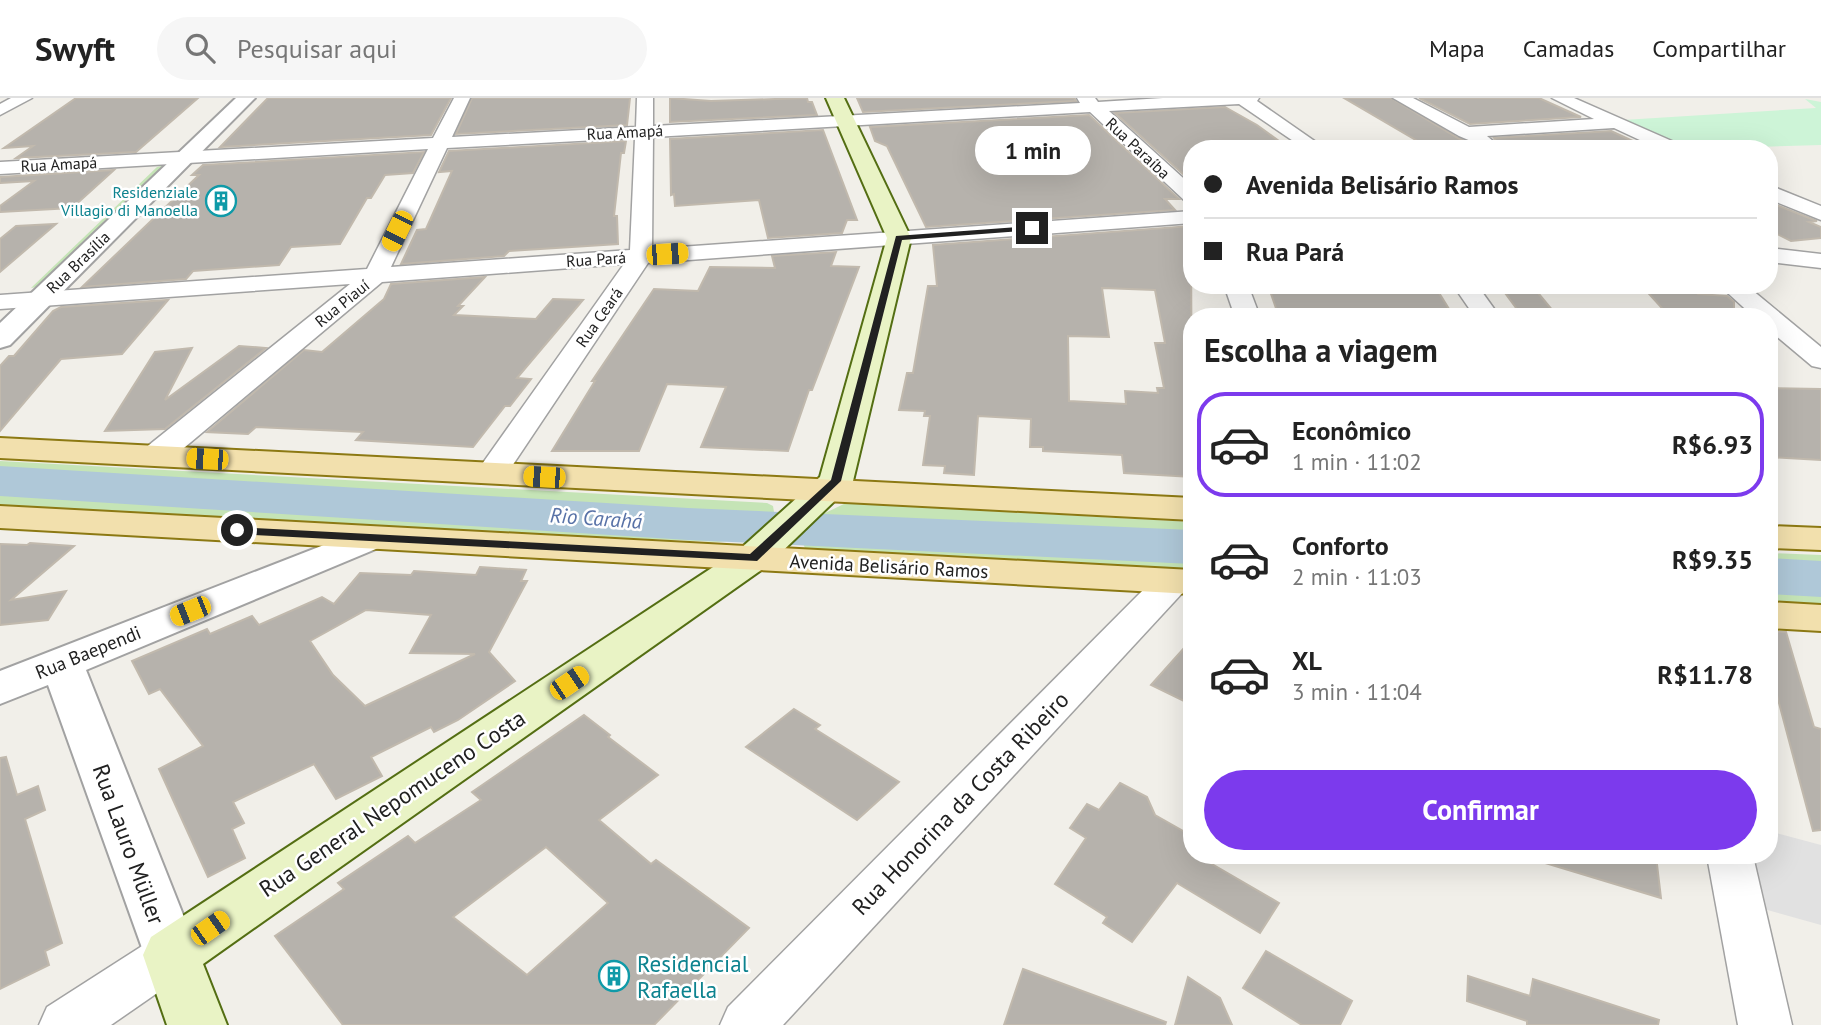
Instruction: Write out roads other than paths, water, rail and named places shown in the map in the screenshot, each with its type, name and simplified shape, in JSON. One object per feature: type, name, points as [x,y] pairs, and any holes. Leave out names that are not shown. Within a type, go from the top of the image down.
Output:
[{"type":"main road","points":[[821,497],[840,470],[899,238],[840,109]]},
{"type":"main road","points":[[0,448],[491,474],[821,497],[1183,509]]},
{"type":"main road","name":"Rua General Nepomuceno Costa","points":[[171,955],[763,551],[821,497]]},
{"type":"main road","name":"Avenida Belisário Ramos","points":[[0,517],[370,538],[763,551],[1182,582]]},
{"type":"main road","points":[[1778,537],[1821,539]]},
{"type":"main road","points":[[1778,616],[1821,618]]},
{"type":"main road","name":"Rua Lauro Müller","points":[[171,955],[197,1025]]},
{"type":"street","points":[[0,110],[24,98]]},
{"type":"street","name":"Rua Brasília","points":[[2,304],[225,98]]},
{"type":"street","name":"Rua Brasília","points":[[0,339],[246,98]]},
{"type":"street","name":"Rua Piauí","points":[[155,456],[376,275],[462,98]]},
{"type":"street","points":[[641,256],[645,98]]},
{"type":"street","points":[[1243,98],[1304,140]]},
{"type":"street","name":"Rua Amapá","points":[[0,168],[644,131],[840,109],[1251,98]]},
{"type":"street","points":[[1401,98],[1480,140]]},
{"type":"street","points":[[1560,98],[1655,140]]},
{"type":"street","name":"Rua Paraíba","points":[[1090,102],[1183,189]]},
{"type":"street","points":[[1465,132],[1616,123]]},
{"type":"street","points":[[1778,195],[1821,214]]},
{"type":"street","name":"Rua Pará","points":[[2,304],[40,299],[1183,218]]},
{"type":"street","name":"Rua Ceará","points":[[491,474],[641,256]]},
{"type":"street","points":[[1778,256],[1821,261]]},
{"type":"street","points":[[1742,294],[1759,308]]},
{"type":"street","points":[[1778,324],[1821,360]]},
{"type":"street","name":"Rua Baependi","points":[[0,688],[370,538]]},
{"type":"street","name":"Rua Honorina da Costa Ribeiro","points":[[747,1025],[1182,582]]},
{"type":"street","name":"Rua Lauro Müller","points":[[62,663],[171,955]]},
{"type":"street","points":[[1732,864],[1765,1025]]},
{"type":"street","name":"Rua General Nepomuceno Costa","points":[[66,1025],[171,955]]},
{"type":"waterway","name":"Rio Carahá","points":[[0,481],[688,524],[1183,547]]},
{"type":"waterway","name":"Rio Carahá","points":[[1778,577],[1821,579]]},
{"type":"place","name":"Residenziale Villagio di Manoella","points":[[221,201]]},
{"type":"place","name":"Residencial Rafaella","points":[[614,976]]}]
